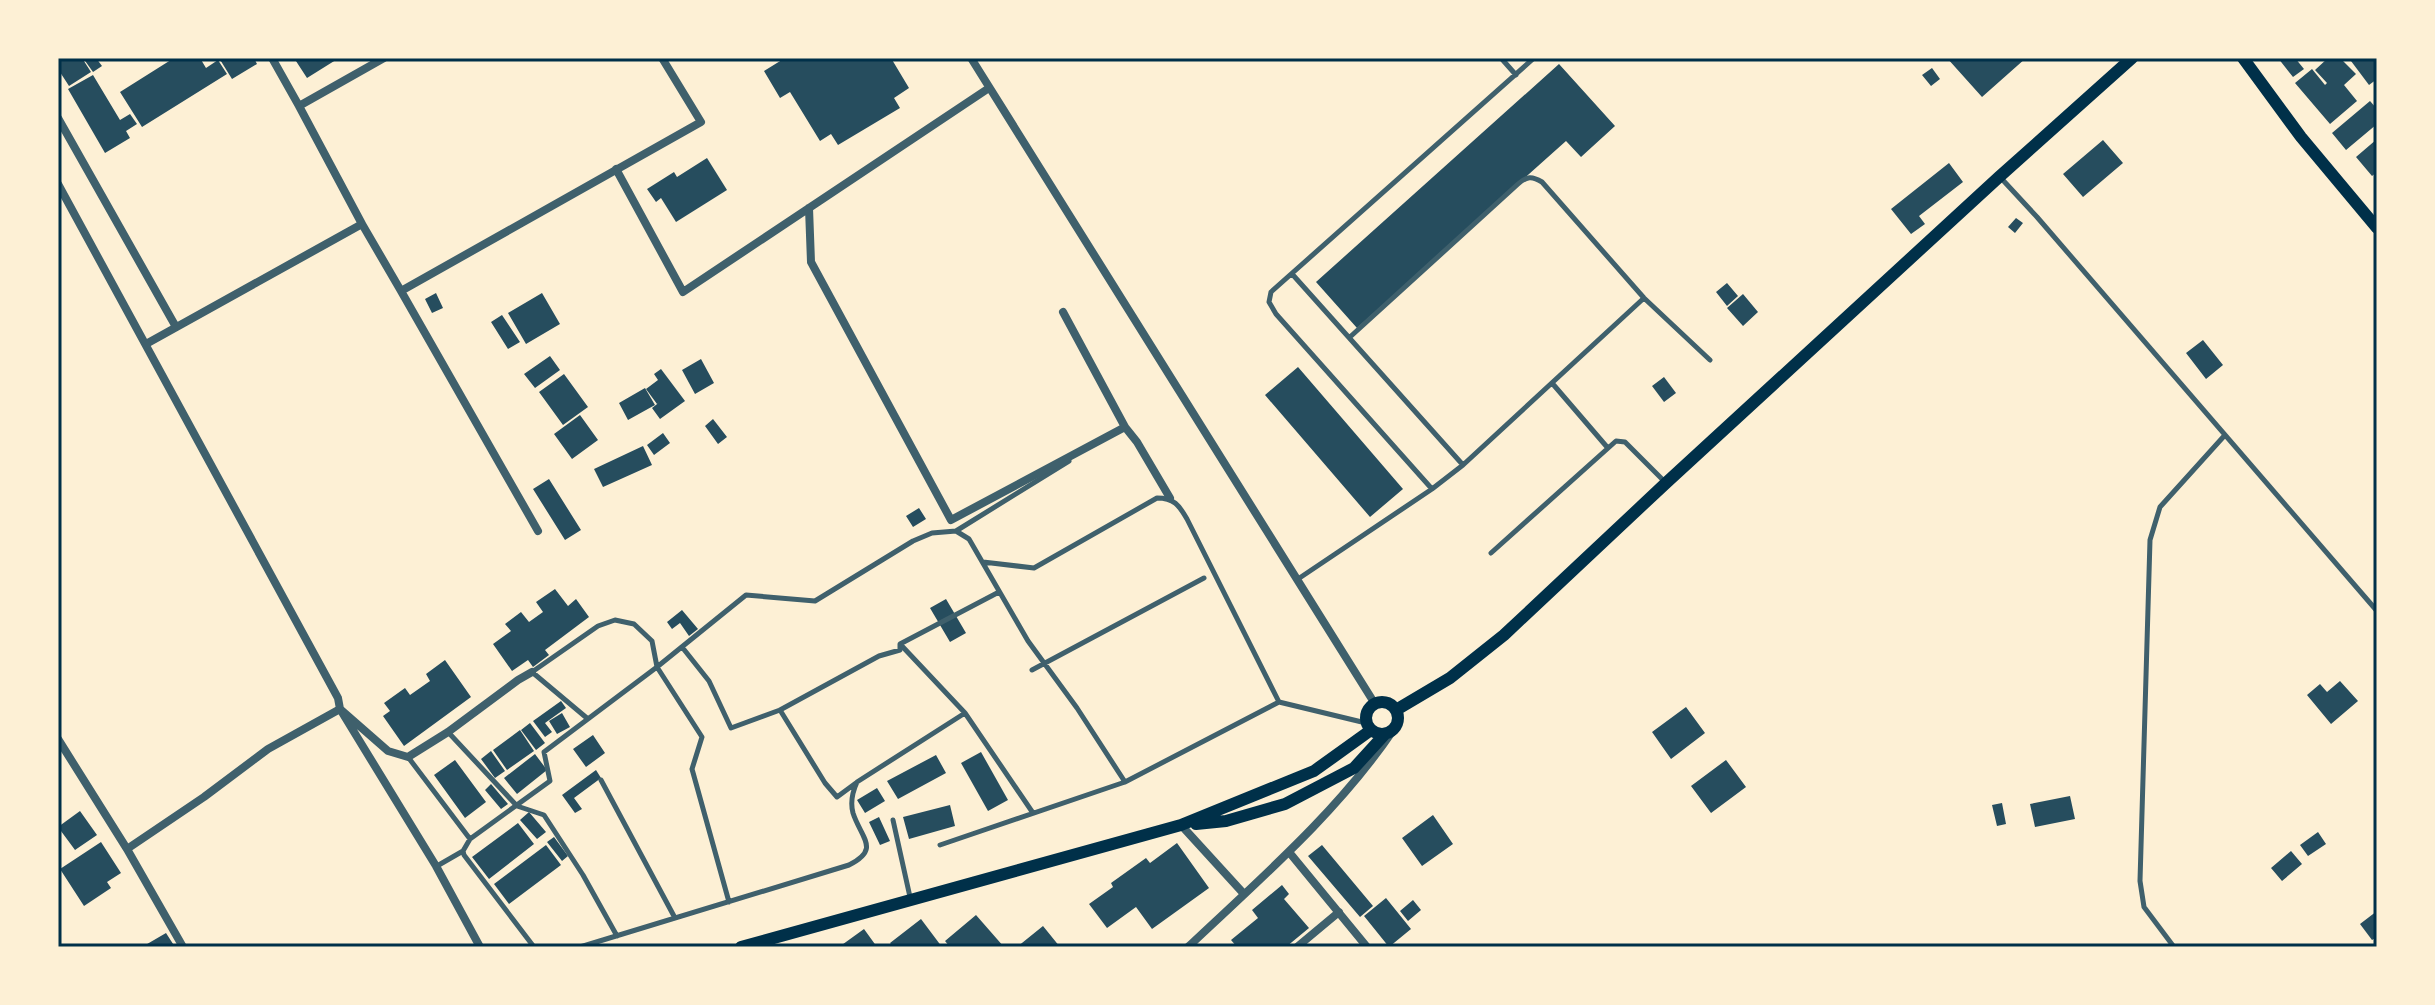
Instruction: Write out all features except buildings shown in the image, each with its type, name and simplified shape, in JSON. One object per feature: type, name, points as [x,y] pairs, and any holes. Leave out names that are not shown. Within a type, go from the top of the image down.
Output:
[{"type":"main road","points":[[1396,710],[1450,678],[1504,635],[2132,58]]},
{"type":"main road","points":[[2243,58],[2301,137],[2377,228]]},
{"type":"main road","points":[[1181,825],[1226,821],[1285,804],[1354,768],[1398,720],[1396,710],[1384,702],[1375,704],[1368,710],[1368,727]]},
{"type":"main road","points":[[1368,727],[1377,734],[1389,732]]},
{"type":"main road","points":[[741,947],[1181,825],[1314,771],[1368,727]]},
{"type":"street","points":[[272,58],[362,224],[538,531]]},
{"type":"street","points":[[299,106],[384,58]]},
{"type":"street","points":[[401,291],[701,122],[662,58]]},
{"type":"street","points":[[971,58],[1375,704]]},
{"type":"street","points":[[616,169],[683,292],[989,88]]},
{"type":"street","points":[[58,118],[176,327]]},
{"type":"street","points":[[58,184],[338,698],[340,709],[436,866],[480,947]]},
{"type":"street","points":[[809,208],[811,262],[951,520],[1125,427]]},
{"type":"street","points":[[146,344],[362,224]]},
{"type":"street","points":[[1063,312],[1125,427],[1170,498]]},
{"type":"street","points":[[340,709],[388,751],[408,757],[532,672]]},
{"type":"street","points":[[127,849],[268,749],[340,709]]},
{"type":"street","points":[[1188,947],[1289,852],[1369,766],[1389,732]]},
{"type":"street","points":[[58,739],[127,849],[183,947]]},
{"type":"street","points":[[1181,825],[1244,894]]},
{"type":"street","points":[[1289,852],[1367,947]]},
{"type":"street","points":[[1297,947],[1339,912]]},
{"type":"lane","points":[[1501,58],[1516,75]]},
{"type":"lane","points":[[1432,489],[1276,314],[1269,302],[1271,292],[1534,58]]},
{"type":"lane","points":[[1350,337],[1518,184],[1525,178],[1533,177],[1542,182],[1644,298],[1710,360]]},
{"type":"lane","points":[[1999,177],[2377,611]]},
{"type":"lane","points":[[1293,275],[1463,465]]},
{"type":"lane","points":[[1297,579],[1463,465],[1644,298]]},
{"type":"lane","points":[[1552,383],[1607,447]]},
{"type":"lane","points":[[956,531],[1125,427]]},
{"type":"lane","points":[[2174,947],[2144,907],[2140,881],[2150,540],[2160,507],[2225,435]]},
{"type":"lane","points":[[1491,553],[1616,441],[1625,442],[1666,483]]},
{"type":"lane","points":[[982,562],[1034,568],[1157,498],[1170,498],[1180,506],[1187,519],[1279,702]]},
{"type":"lane","points":[[436,866],[463,851],[470,839],[550,781],[544,752],[746,595],[815,601],[913,541],[943,530],[956,531],[969,539],[1028,641],[1125,782]]},
{"type":"lane","points":[[1032,670],[1204,578]]},
{"type":"lane","points":[[900,644],[1000,591]]},
{"type":"lane","points":[[588,719],[532,672],[598,626],[615,620],[634,624],[652,641],[657,667],[702,737],[692,769],[729,902]]},
{"type":"lane","points":[[682,647],[709,681],[731,728],[780,710],[879,656],[900,650],[900,644]]},
{"type":"lane","points":[[900,644],[965,713],[1033,813]]},
{"type":"lane","points":[[940,845],[1125,782],[1279,702],[1368,727]]},
{"type":"lane","points":[[780,710],[837,797],[965,713]]},
{"type":"lane","points":[[448,732],[517,806],[544,815],[617,936]]},
{"type":"lane","points":[[408,757],[470,839]]},
{"type":"lane","points":[[601,780],[675,918]]},
{"type":"lane","points":[[580,947],[849,865],[860,859],[867,852],[867,843],[852,811],[851,795],[857,782]]},
{"type":"lane","points":[[893,820],[911,899]]},
{"type":"lane","points":[[463,851],[533,947]]}]
